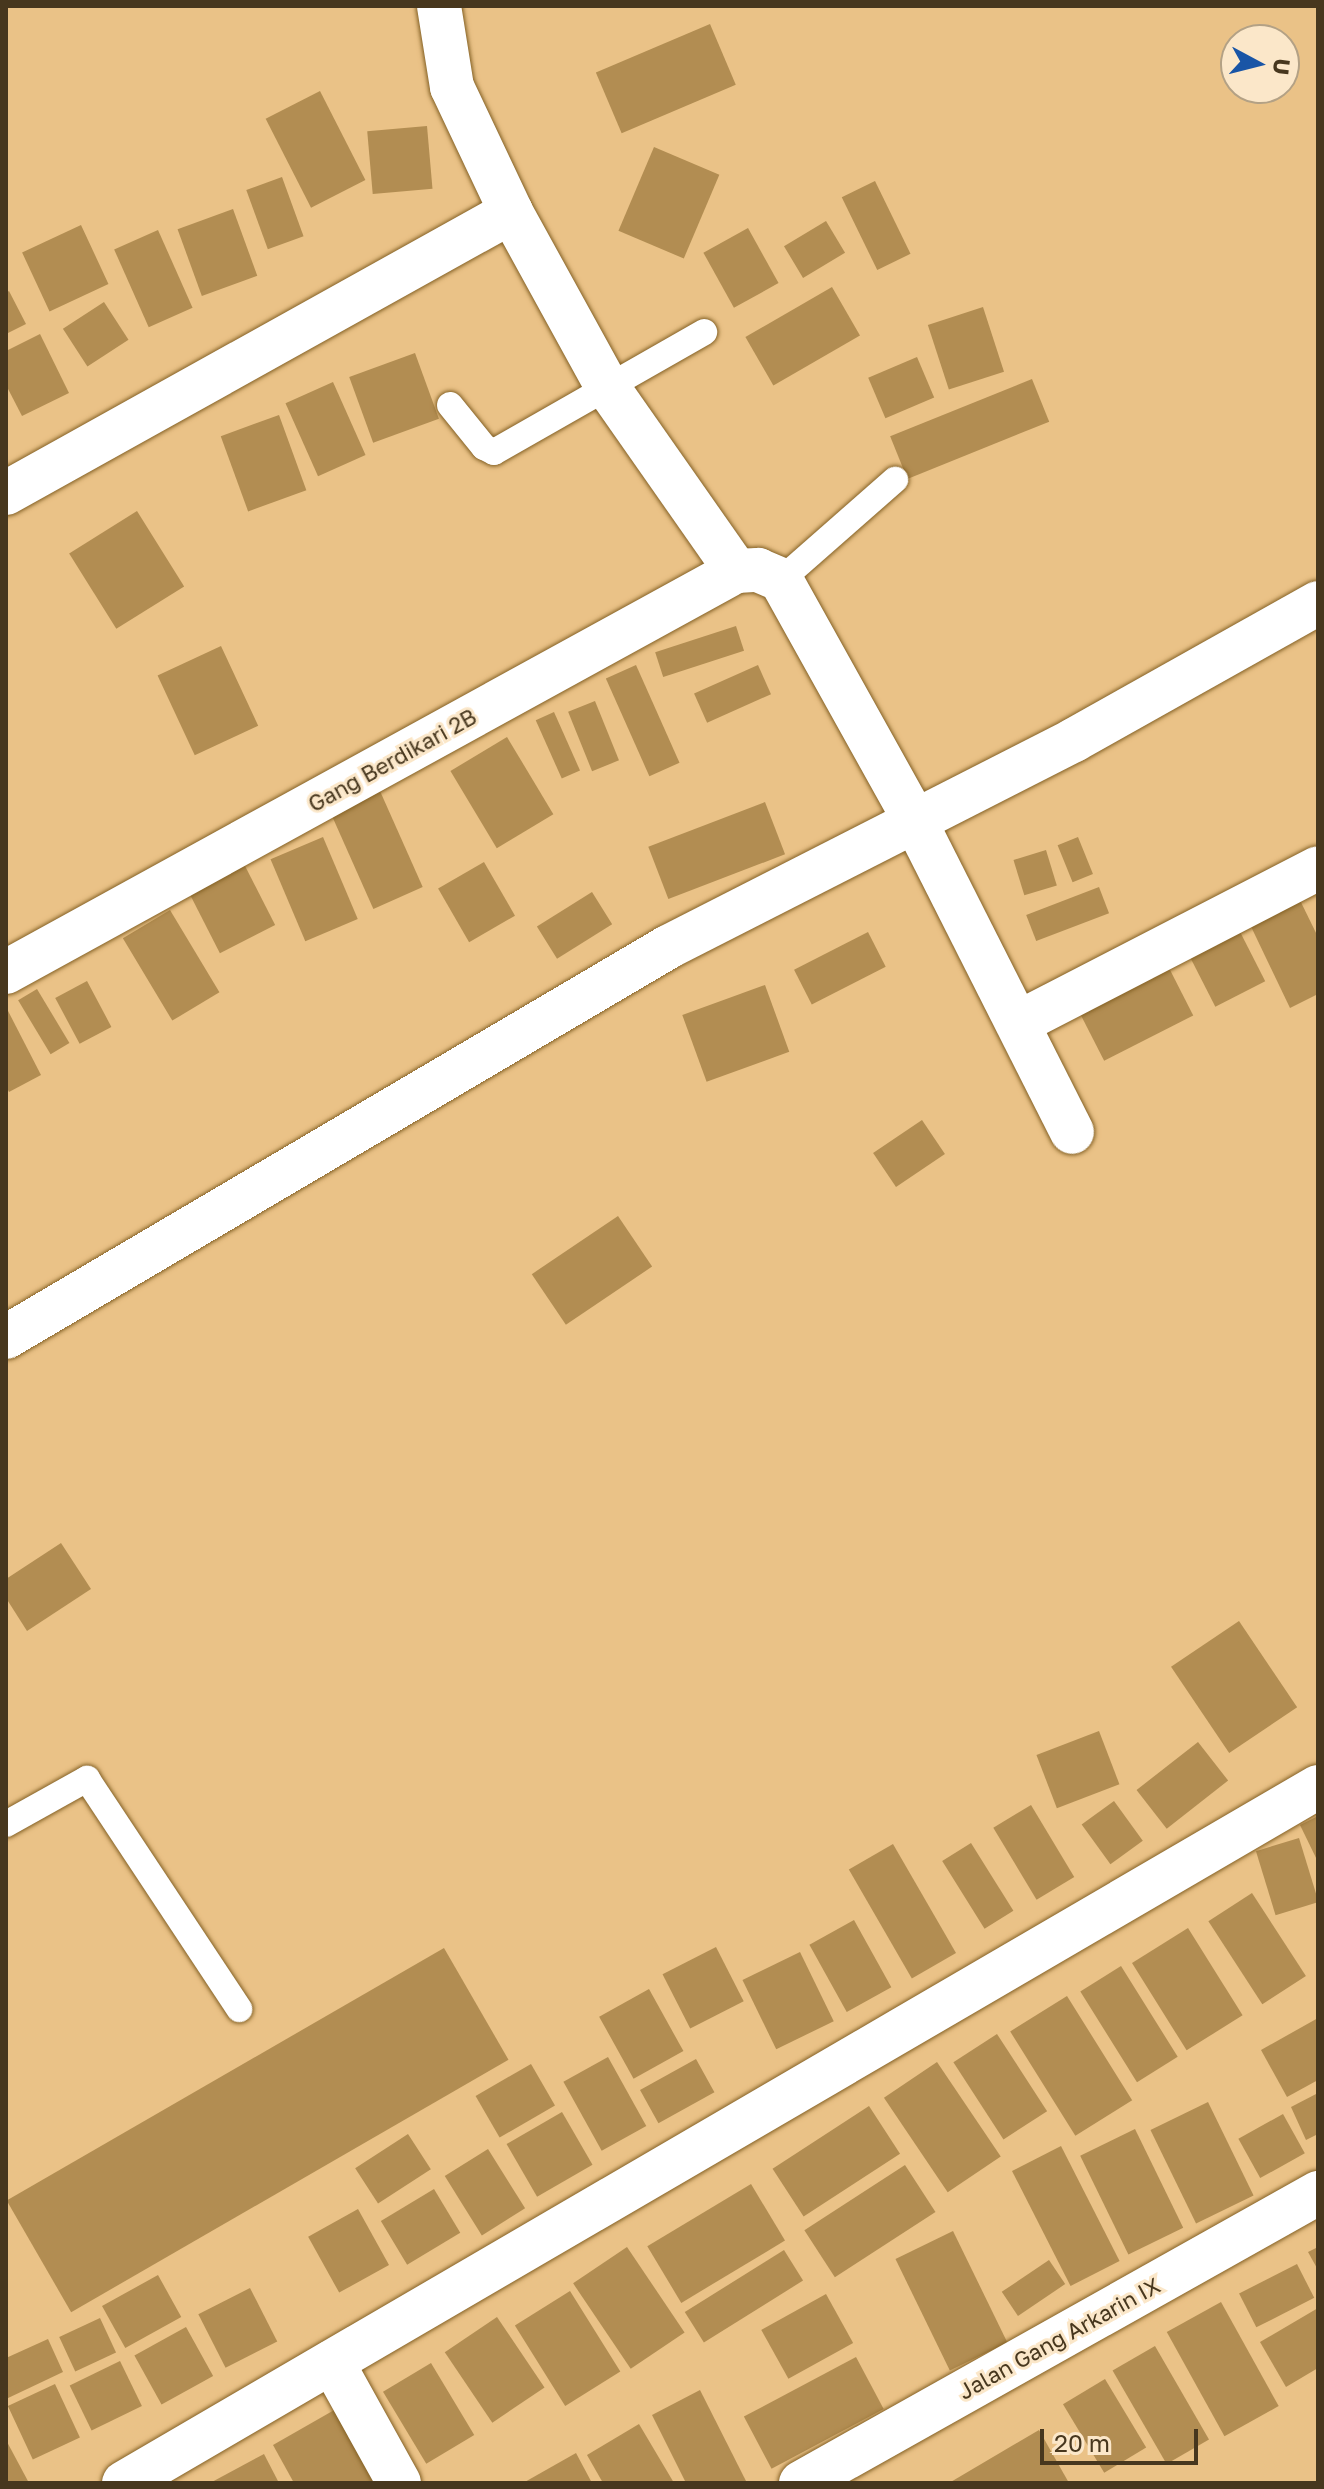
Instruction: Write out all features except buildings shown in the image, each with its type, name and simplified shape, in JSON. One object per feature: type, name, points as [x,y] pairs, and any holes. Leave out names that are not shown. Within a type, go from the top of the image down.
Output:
[{"type":"street","points":[[439,6],[452,87],[511,212],[606,385],[736,571],[758,570],[781,580],[916,823],[1020,1022],[1072,1132]]},
{"type":"street","points":[[6,493],[511,212]]},
{"type":"street","name":"Gang Berdikari 2B","points":[[6,972],[736,571]]},
{"type":"street","points":[[6,1337],[668,947],[916,823],[1183,683],[1318,603]]},
{"type":"street","points":[[1020,1022],[1318,868]]},
{"type":"street","points":[[124,2483],[1318,1787]]},
{"type":"street","name":"Jalan Gang Arkarin IX","points":[[801,2483],[1318,2193]]},
{"type":"street","points":[[332,2362],[399,2483]]},
{"type":"lane","points":[[450,405],[484,447],[494,452],[606,385],[704,332]]},
{"type":"lane","points":[[781,580],[895,480]]},
{"type":"lane","points":[[6,1824],[87,1779],[239,2009]]}]
